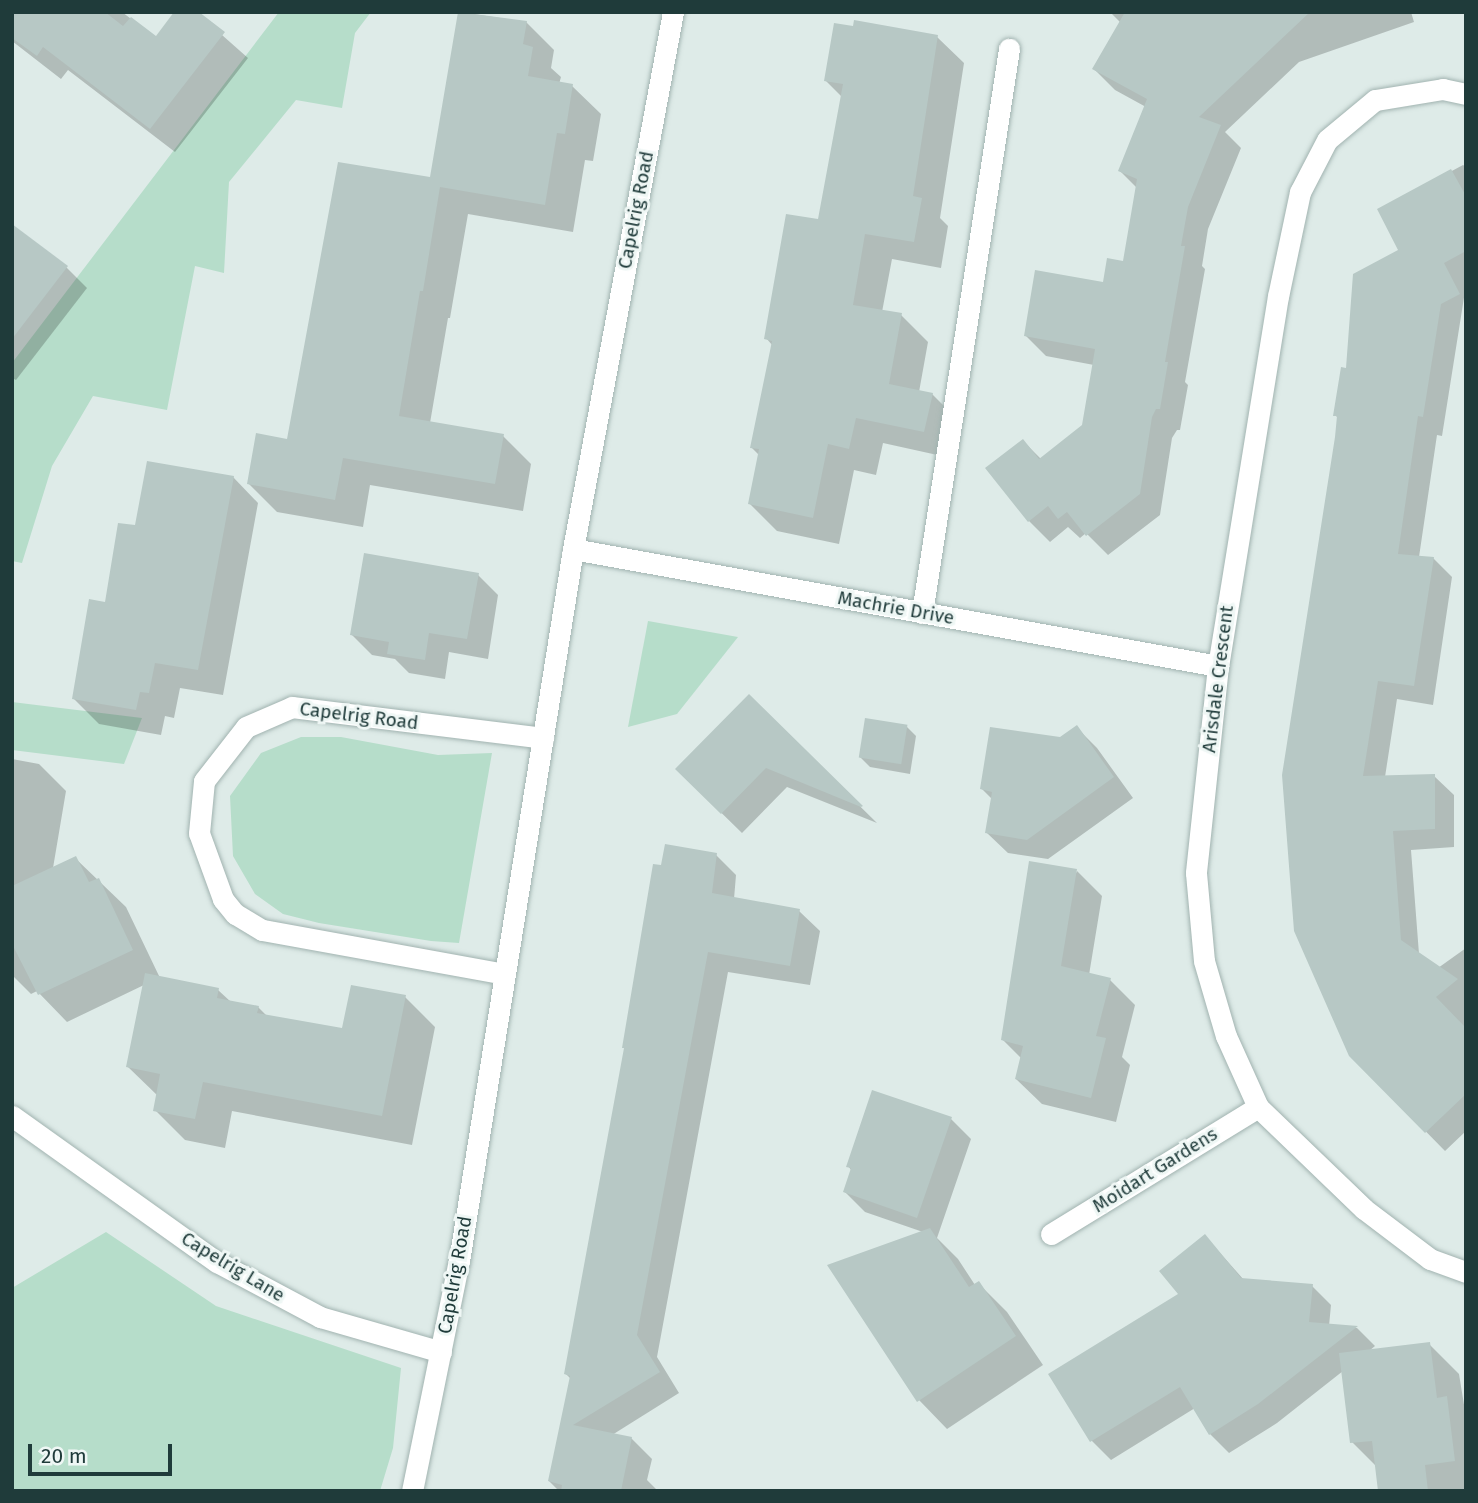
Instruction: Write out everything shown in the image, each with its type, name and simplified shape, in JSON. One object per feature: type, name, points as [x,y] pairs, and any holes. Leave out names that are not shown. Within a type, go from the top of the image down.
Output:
[{"type":"street","name":"Capelrig Road","points":[[412,1491],[459,1261],[573,549],[673,12]]},
{"type":"street","points":[[922,613],[1009,49]]},
{"type":"street","name":"Arisdale Crescent","points":[[1466,94],[1443,89],[1375,100],[1327,140],[1300,192],[1278,296],[1218,666],[1196,873],[1204,961],[1226,1036],[1258,1107],[1364,1209],[1430,1259],[1466,1272]]},
{"type":"street","name":"Machrie Drive","points":[[573,549],[1218,666]]},
{"type":"street","name":"Capelrig Road","points":[[505,975],[262,930],[235,914],[223,899],[199,833],[204,780],[246,727],[292,707],[543,738]]},
{"type":"street","name":"Moidart Gardens","points":[[1051,1234],[1258,1107]]},
{"type":"street","name":"Capelrig Lane","points":[[12,1116],[217,1262],[320,1317],[440,1352]]},
{"type":"green space","points":[[279,12],[371,12],[355,33],[342,108],[296,100],[229,182],[224,273],[195,266],[167,410],[93,396],[52,466],[22,563],[12,561],[12,363]]},
{"type":"green space","points":[[648,621],[738,637],[677,714],[628,727]]},
{"type":"green space","points":[[12,702],[142,718],[124,764],[12,750]]},
{"type":"green space","points":[[301,737],[341,737],[438,755],[492,753],[459,943],[319,923],[283,914],[255,894],[233,856],[230,796],[261,753]]},
{"type":"green space","points":[[106,1232],[216,1306],[401,1368],[393,1448],[380,1491],[12,1491],[12,1288]]},
{"type":"building","points":[[12,12],[105,12],[123,26],[131,17],[156,36],[174,12],[199,12],[225,32],[150,129],[43,47],[37,56],[12,38]]},
{"type":"building","points":[[458,12],[527,21],[523,44],[533,47],[528,76],[573,84],[565,134],[557,133],[545,205],[440,187],[399,416],[504,434],[495,484],[343,458],[335,500],[247,484],[256,433],[287,439],[338,162],[430,177]]},
{"type":"building","points":[[1125,12],[1310,12],[1199,117],[1221,125],[1188,207],[1181,246],[1185,246],[1165,362],[1168,362],[1160,409],[1156,409],[1152,417],[1140,494],[1086,536],[1067,512],[1058,519],[1048,506],[1028,522],[985,468],[1023,439],[1039,459],[1082,425],[1095,349],[1024,336],[1035,270],[1103,282],[1107,258],[1123,261],[1137,179],[1118,171],[1147,99],[1092,69]]},
{"type":"building","points":[[854,20],[938,35],[913,196],[922,198],[914,242],[865,234],[853,305],[902,313],[889,384],[933,393],[924,432],[856,418],[849,449],[828,444],[813,518],[748,504],[759,449],[750,448],[772,341],[764,339],[786,214],[818,219],[843,84],[824,81],[834,23],[853,26]]},
{"type":"building","points":[[1451,169],[1466,196],[1466,251],[1444,263],[1460,294],[1441,304],[1423,417],[1418,416],[1398,554],[1434,557],[1414,686],[1378,681],[1363,776],[1435,774],[1435,829],[1393,831],[1401,940],[1458,979],[1436,997],[1466,1028],[1466,1094],[1425,1133],[1349,1056],[1294,931],[1282,775],[1335,437],[1337,416],[1333,416],[1341,367],[1346,368],[1353,274],[1398,250],[1377,209]]},
{"type":"building","points":[[12,224],[68,266],[12,339]]},
{"type":"building","points":[[147,461],[234,476],[198,670],[155,663],[149,693],[140,692],[136,710],[72,699],[89,599],[105,602],[118,523],[135,525]]},
{"type":"building","points":[[364,553],[479,573],[467,639],[429,633],[425,660],[387,654],[389,642],[350,635]]},
{"type":"building","points":[[749,694],[863,806],[766,768],[721,814],[675,769]]},
{"type":"building","points":[[865,718],[907,725],[901,764],[859,758]]},
{"type":"building","points":[[1077,725],[1114,777],[1027,840],[985,833],[992,792],[980,789],[990,727],[1060,737]]},
{"type":"building","points":[[665,844],[717,853],[712,893],[800,909],[790,966],[708,952],[637,1335],[660,1372],[573,1425],[632,1437],[621,1491],[561,1491],[562,1485],[548,1481],[570,1376],[564,1374],[624,1048],[653,864],[661,865]]},
{"type":"building","points":[[76,856],[89,882],[99,878],[133,950],[38,995],[12,944],[12,886]]},
{"type":"building","points":[[1029,861],[1077,869],[1061,966],[1111,978],[1096,1036],[1106,1038],[1091,1098],[1015,1079],[1023,1046],[1001,1040]]},
{"type":"building","points":[[145,973],[219,988],[217,998],[259,1006],[257,1013],[342,1028],[351,985],[406,995],[382,1116],[203,1082],[195,1119],[153,1111],[160,1074],[126,1067]]},
{"type":"building","points":[[872,1090],[952,1117],[917,1218],[843,1192],[851,1168],[846,1167]]},
{"type":"building","points":[[930,1228],[969,1287],[979,1281],[1016,1336],[917,1402],[827,1265]]},
{"type":"building","points":[[1205,1234],[1241,1278],[1313,1284],[1309,1322],[1358,1326],[1258,1404],[1209,1435],[1180,1387],[1090,1442],[1048,1374],[1178,1294],[1159,1271]]},
{"type":"building","points":[[1430,1342],[1437,1398],[1447,1396],[1455,1461],[1425,1465],[1428,1491],[1378,1491],[1372,1441],[1350,1443],[1339,1353]]}]
